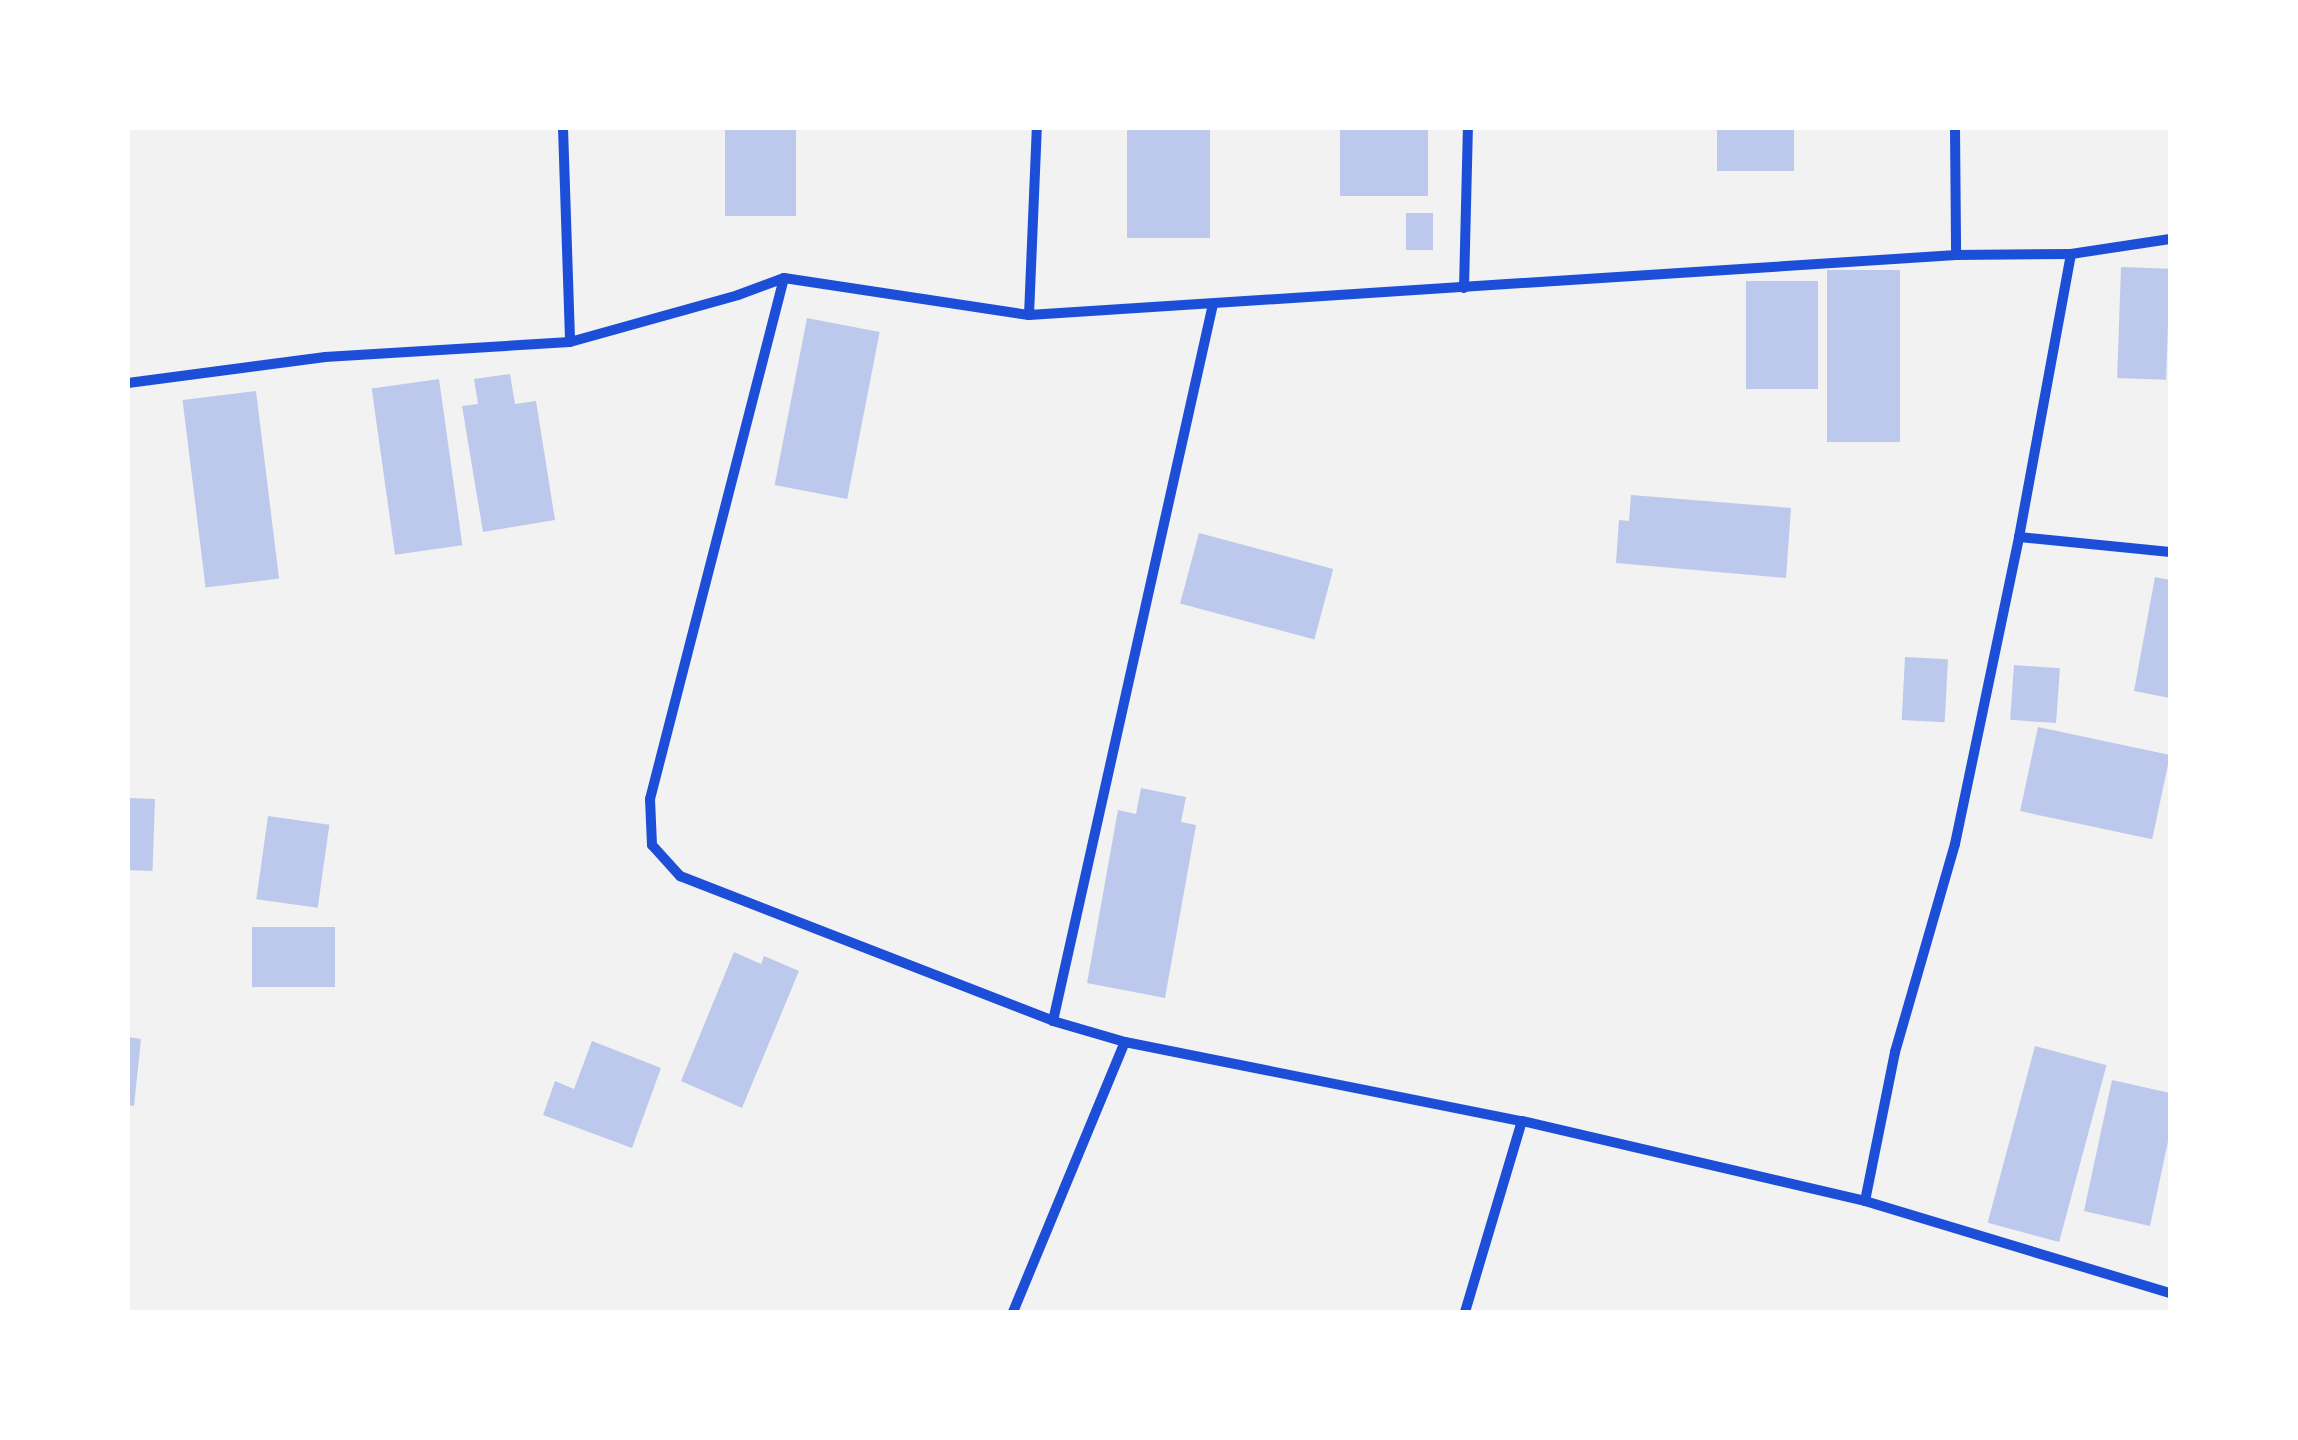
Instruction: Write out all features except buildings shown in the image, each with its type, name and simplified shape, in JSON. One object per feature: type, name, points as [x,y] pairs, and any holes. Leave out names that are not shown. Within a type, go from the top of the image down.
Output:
[{"type":"street","points":[[563,128],[570,342]]},
{"type":"street","points":[[1029,315],[1037,128]]},
{"type":"street","points":[[1464,288],[1468,128]]},
{"type":"street","points":[[1955,128],[1956,255]]},
{"type":"street","points":[[128,383],[325,357],[570,342],[738,295],[784,278],[1029,315],[1956,255],[2071,254],[2170,240]]},
{"type":"street","points":[[1866,1201],[1896,1052],[1954,844],[2019,537],[2071,254]]},
{"type":"street","points":[[784,278],[650,800],[652,845],[680,876],[1053,1021],[1125,1042],[1522,1121],[1866,1201],[2170,1293]]},
{"type":"street","points":[[1053,1021],[1213,304]]},
{"type":"street","points":[[2019,537],[2170,552]]},
{"type":"street","points":[[1013,1312],[1125,1042]]},
{"type":"street","points":[[1465,1312],[1522,1121]]}]
